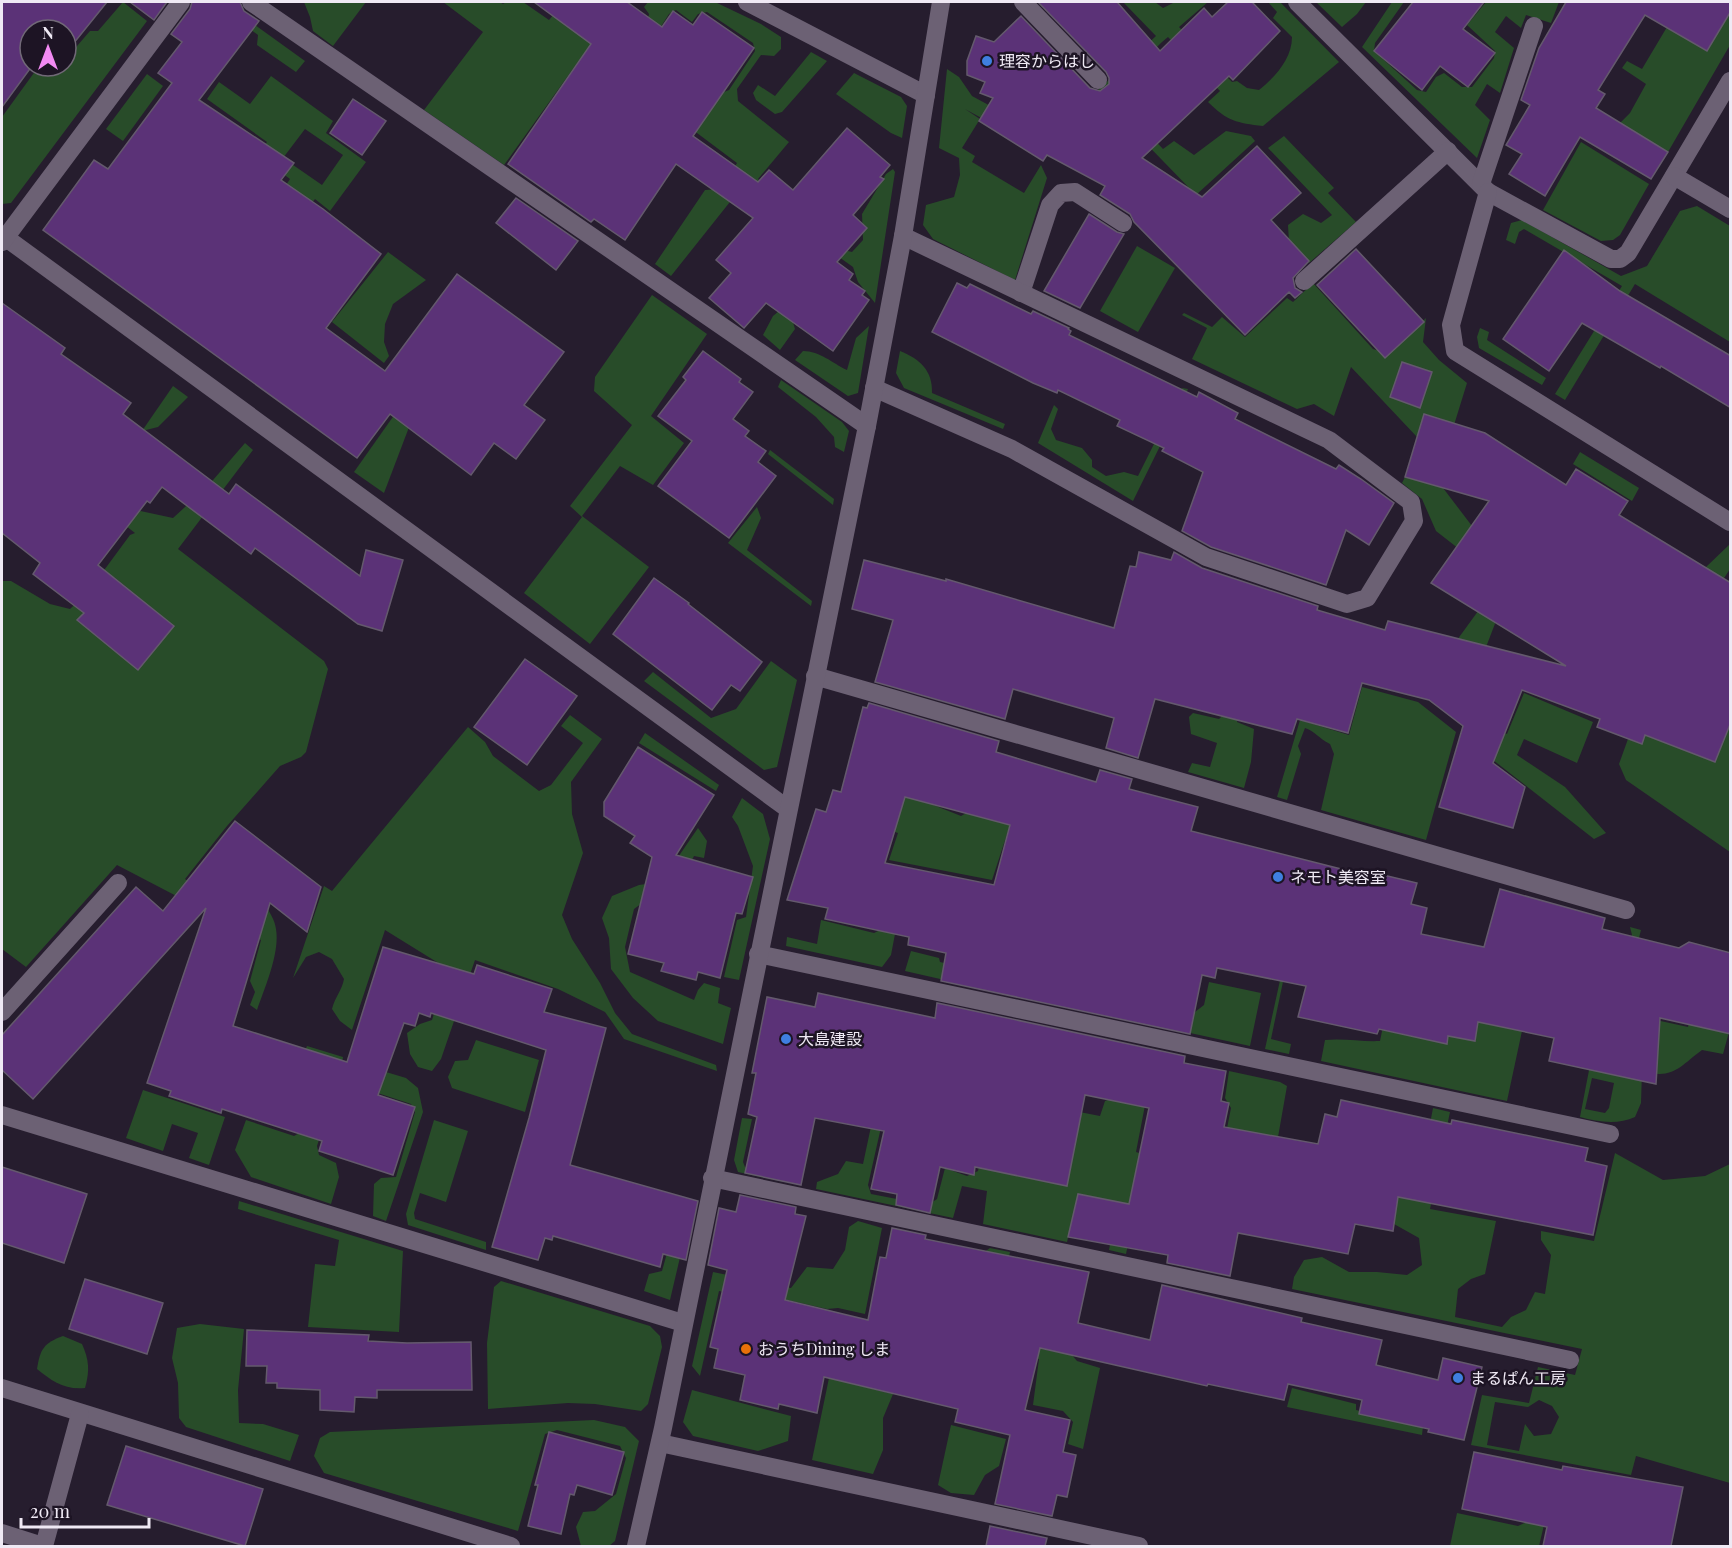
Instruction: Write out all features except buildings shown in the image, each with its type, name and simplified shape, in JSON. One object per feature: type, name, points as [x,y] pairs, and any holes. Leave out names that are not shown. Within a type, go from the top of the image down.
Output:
[{"type":"street","points":[[181,2],[3,238],[788,809]]},
{"type":"street","points":[[252,2],[867,426]]},
{"type":"street","points":[[747,2],[926,95]]},
{"type":"street","points":[[636,1546],[660,1443],[712,1178],[867,426],[903,236],[941,2]]},
{"type":"street","points":[[1023,2],[1098,80]]},
{"type":"street","points":[[1297,2],[1484,188],[1611,259],[1620,259],[1628,253],[1731,81]]},
{"type":"street","points":[[1534,26],[1484,188],[1451,325],[1455,351],[1731,522]]},
{"type":"street","points":[[1304,281],[1448,151]]},
{"type":"street","points":[[1674,176],[1731,209]]},
{"type":"street","points":[[1021,293],[1050,205],[1061,193],[1075,192],[1123,223]]},
{"type":"street","points":[[874,388],[1012,449],[1206,557],[1347,604],[1367,598],[1414,521],[1411,502],[1329,440],[903,236]]},
{"type":"street","points":[[815,676],[1626,910]]},
{"type":"street","points":[[2,1012],[118,883]]},
{"type":"street","points":[[758,954],[1610,1134]]},
{"type":"street","points":[[2,1115],[683,1323]]},
{"type":"street","points":[[712,1178],[1570,1360]]},
{"type":"street","points":[[2,1388],[511,1546]]},
{"type":"street","points":[[2,1533],[43,1546],[80,1414]]},
{"type":"street","points":[[660,1443],[1139,1546]]},
{"type":"green space","points":[[123,2],[147,21],[11,203],[2,204],[2,117],[30,78],[78,78],[78,45],[90,31],[98,31]]},
{"type":"green space","points":[[223,2],[305,61],[296,72],[257,45],[258,35],[215,4]]},
{"type":"green space","points":[[304,2],[366,2],[333,46],[313,31]]},
{"type":"green space","points":[[443,2],[500,2],[503,4],[523,2],[549,20],[564,2],[578,2],[582,9],[592,10],[597,2],[621,2],[504,165],[424,110],[483,32]]},
{"type":"green space","points":[[648,2],[715,2],[761,24],[781,37],[781,49],[774,56],[761,55],[737,89],[738,101],[789,142],[758,179],[836,248],[852,252],[863,240],[862,214],[886,174],[893,169],[895,172],[875,303],[858,282],[853,267],[839,257],[791,316],[795,329],[780,350],[763,335],[773,316],[785,306],[749,178],[671,276],[655,264],[705,190],[722,189],[737,163],[633,85],[719,94],[729,90],[755,51],[753,43],[707,12],[698,14],[692,22],[676,10],[669,14],[660,28],[648,19],[649,14],[644,7]]},
{"type":"green space","points":[[1123,2],[1155,2],[1163,8],[1175,2],[1208,2],[1179,27],[1232,82],[1237,81],[1247,88],[1259,90],[1271,79],[1282,67],[1291,45],[1292,37],[1273,18],[1277,12],[1268,2],[1280,2],[1339,62],[1263,126],[1233,120],[1221,113],[1208,102],[1220,91],[1168,37],[1162,42],[1110,93],[1163,149],[1174,141],[1194,155],[1226,131],[1251,136],[1255,141],[1196,195],[1096,92],[1156,36]]},
{"type":"green space","points":[[1316,2],[1366,2],[1357,14],[1342,27]]},
{"type":"green space","points":[[1392,2],[1404,2],[1375,43],[1374,51],[1417,90],[1426,92],[1436,77],[1444,73],[1462,87],[1472,87],[1494,58],[1495,51],[1467,25],[1486,2],[1559,2],[1551,23],[1526,15],[1521,28],[1506,16],[1495,32],[1514,48],[1500,93],[1487,84],[1475,105],[1490,120],[1477,158],[1362,47]]},
{"type":"green space","points":[[1730,11],[1730,45],[1668,152],[1627,127],[1610,155],[1580,135],[1618,125],[1630,113],[1646,84],[1622,68],[1627,61],[1642,69],[1667,27]]},
{"type":"green space","points":[[811,52],[827,61],[782,112],[775,114],[756,100],[753,93],[758,85],[775,96]]},
{"type":"green space","points":[[947,69],[959,77],[972,96],[996,109],[1040,150],[965,109],[980,119],[962,148],[975,156],[972,162],[1024,193],[1041,165],[1047,178],[1015,280],[933,239],[923,225],[926,205],[954,197],[960,175],[959,158],[939,148]]},
{"type":"green space","points":[[854,73],[901,97],[907,106],[902,138],[891,133],[836,94]]},
{"type":"green space","points":[[147,74],[163,86],[123,141],[106,129]]},
{"type":"green space","points":[[271,76],[333,121],[326,133],[366,162],[330,211],[315,199],[300,218],[267,214],[290,179],[258,155],[267,142],[207,99],[219,82],[250,104]],"holes":[[[305,129],[343,155],[322,185],[283,158]]]},
{"type":"green space","points":[[1284,136],[1334,188],[1328,193],[1356,222],[1309,263],[1289,242],[1288,225],[1303,214],[1321,223],[1332,215],[1268,148]]},
{"type":"green space","points":[[1581,142],[1649,184],[1620,235],[1613,240],[1601,241],[1543,210]]},
{"type":"green space","points":[[1697,206],[1730,226],[1730,342],[1635,284],[1565,400],[1555,394],[1622,286],[1524,229],[1519,232],[1515,244],[1506,240],[1511,223],[1522,220],[1621,276],[1647,266],[1680,211]]},
{"type":"green space","points":[[1137,246],[1175,268],[1138,332],[1100,311]]},
{"type":"green space","points":[[388,252],[426,280],[393,304],[385,324],[384,342],[389,356],[384,363],[332,322]]},
{"type":"green space","points":[[1313,283],[1373,349],[1389,354],[1426,318],[1423,342],[1439,360],[1467,383],[1437,480],[1507,572],[1678,616],[1706,567],[1730,544],[1730,569],[1677,650],[1503,603],[1481,660],[1433,673],[1500,581],[1436,531],[1422,499],[1402,483],[1405,477],[1422,481],[1442,419],[1425,414],[1417,437],[1351,367],[1334,416],[1314,404],[1297,409],[1192,359],[1207,328],[1182,315],[1184,313],[1212,327],[1222,317],[1245,337],[1287,298],[1293,302]],"holes":[[[1402,362],[1432,372],[1420,408],[1390,397]]]},
{"type":"green space","points":[[652,295],[707,334],[651,416],[684,443],[653,485],[620,466],[582,516],[649,567],[590,644],[524,593],[582,517],[570,506],[632,425],[594,391],[595,377]]},
{"type":"green space","points":[[869,326],[858,393],[848,396],[795,360],[803,351],[809,352],[820,355],[847,370],[856,338]]},
{"type":"green space","points":[[1480,328],[1489,332],[1487,340],[1546,378],[1542,385],[1479,348],[1477,337]]},
{"type":"green space","points":[[900,351],[914,358],[928,372],[932,393],[1005,424],[1003,429],[904,388],[896,373]]},
{"type":"green space","points":[[781,380],[842,422],[849,431],[844,452],[835,447],[834,437],[816,417],[778,387]]},
{"type":"green space","points":[[173,386],[188,397],[158,427],[142,431]]},
{"type":"green space","points":[[414,387],[422,393],[384,493],[354,472]]},
{"type":"green space","points":[[1182,388],[1188,389],[1133,501],[1038,443],[1054,405],[1058,409],[1051,429],[1056,440],[1082,448],[1092,460],[1092,467],[1106,476],[1124,472],[1138,476]]},
{"type":"green space","points":[[245,443],[253,450],[178,549],[324,661],[328,669],[306,752],[301,757],[280,766],[227,826],[185,879],[218,903],[264,904],[272,916],[276,929],[276,949],[257,1010],[250,1005],[255,992],[250,981],[261,940],[117,865],[26,967],[2,949],[2,581],[11,581],[50,604],[70,609],[88,592],[130,535],[135,533],[94,501],[173,518],[207,487]],"holes":[[[114,577],[174,626],[138,670],[78,621]]]},
{"type":"green space","points":[[770,450],[834,499],[833,505],[768,454]]},
{"type":"green space","points":[[1580,452],[1639,488],[1632,501],[1573,464]]},
{"type":"green space","points":[[757,507],[761,518],[747,550],[812,601],[811,606],[728,543]]},
{"type":"green space","points":[[1254,658],[1237,722],[1254,729],[1251,762],[1244,788],[1188,772],[1192,763],[1210,767],[1217,743],[1191,734],[1189,717],[1193,713],[1219,719],[1226,712]]},
{"type":"green space","points":[[771,661],[797,680],[777,767],[764,770],[644,681],[653,672],[711,718],[736,709]]},
{"type":"green space","points":[[1362,687],[1418,702],[1456,732],[1426,840],[1321,810],[1334,754],[1330,744],[1305,728],[1298,746],[1301,754],[1287,800],[1277,797],[1300,720],[1349,735]]},
{"type":"green space","points":[[1524,693],[1593,722],[1577,763],[1524,739],[1517,755],[1565,787],[1606,833],[1594,839],[1479,749],[1494,729],[1507,734]]},
{"type":"green space","points":[[570,715],[602,739],[571,782],[572,814],[583,853],[562,915],[572,939],[600,983],[615,1013],[632,1034],[716,1065],[717,1071],[624,1039],[605,1012],[558,989],[475,960],[441,1059],[432,1071],[418,1067],[410,1054],[407,1033],[420,1024],[432,1020],[448,969],[385,930],[352,1030],[340,1021],[332,1009],[344,979],[332,959],[319,952],[306,957],[293,978],[324,886],[332,891],[468,727],[485,742],[493,756],[539,791],[551,785],[583,743],[561,726]]},
{"type":"green space","points":[[1730,722],[1730,852],[1626,780],[1619,764],[1628,739],[1642,744],[1645,735],[1715,762]]},
{"type":"green space","points":[[645,733],[719,785],[716,791],[639,743]]},
{"type":"green space","points":[[906,794],[961,816],[970,811],[1011,822],[992,880],[889,860],[898,833],[886,829]]},
{"type":"green space","points":[[742,798],[763,814],[770,839],[739,980],[724,977],[737,920],[746,917],[753,866],[738,826],[732,817]]},
{"type":"green space","points":[[698,828],[707,841],[704,858],[694,856],[677,891],[649,898],[634,909],[625,947],[630,972],[694,1000],[704,983],[720,988],[718,1003],[731,1008],[723,1044],[658,1021],[633,998],[611,969],[609,938],[602,918],[612,896],[639,885],[661,882]]},
{"type":"green space","points":[[821,920],[874,933],[880,930],[895,934],[891,955],[882,967],[786,946],[787,937],[817,944]]},
{"type":"green space","points":[[1630,927],[1641,930],[1621,1008],[1531,989],[1507,1101],[1321,1061],[1325,1040],[1380,1041],[1396,961],[1617,991],[1632,935]],"holes":[[[1486,984],[1474,1041],[1448,1036],[1447,1044],[1430,1040]]]},
{"type":"green space","points":[[911,951],[939,958],[940,962],[995,975],[993,991],[905,971]]},
{"type":"green space","points":[[1284,962],[1284,977],[1271,1039],[1291,1044],[1289,1054],[1265,1049]]},
{"type":"green space","points":[[1703,965],[1729,1032],[1723,1054],[1702,1050],[1669,1073],[1642,1071],[1641,1103],[1635,1117],[1608,1122],[1580,1117],[1601,1008],[1688,1027]],"holes":[[[1592,1078],[1614,1083],[1609,1108],[1605,1113],[1585,1109]]]},
{"type":"green space","points":[[1209,982],[1261,993],[1250,1046],[1181,1031],[1185,1010],[1195,1012],[1204,1005]]},
{"type":"green space","points":[[476,1040],[539,1060],[525,1112],[452,1088],[448,1077],[455,1061],[468,1060]]},
{"type":"green space","points":[[307,1046],[343,1057],[341,1072],[382,1085],[386,1072],[406,1078],[418,1088],[423,1112],[386,1221],[373,1216],[374,1184],[381,1178],[396,1177],[415,1112],[411,1104],[344,1082],[336,1087],[317,1146],[319,1155],[336,1163],[339,1177],[331,1204],[251,1177],[235,1150],[246,1120],[294,1136],[303,1131],[301,1061]]},
{"type":"green space","points":[[1229,1071],[1280,1082],[1287,1086],[1278,1137],[1219,1169],[1231,1108],[1225,1098]]},
{"type":"green space","points":[[143,1090],[225,1117],[209,1165],[189,1158],[198,1133],[172,1124],[163,1151],[126,1138]]},
{"type":"green space","points":[[1121,1095],[1146,1100],[1136,1152],[1146,1155],[1126,1254],[1109,1250],[1118,1202],[1079,1194],[1067,1242],[983,1224],[987,1191],[962,1186],[953,1218],[816,1189],[817,1182],[838,1174],[846,1161],[863,1164],[876,1103],[886,1105],[868,1185],[871,1194],[928,1205],[937,1199],[945,1168],[967,1176],[978,1171],[987,1124],[1023,1101],[1100,1116],[1105,1101]]},
{"type":"green space","points":[[1433,1108],[1450,1112],[1430,1209],[1496,1221],[1485,1274],[1471,1279],[1458,1289],[1455,1317],[1502,1327],[1511,1317],[1526,1310],[1535,1292],[1545,1294],[1551,1255],[1541,1240],[1541,1231],[1594,1241],[1615,1153],[1663,1180],[1705,1176],[1730,1164],[1730,1483],[1636,1456],[1631,1475],[1471,1445],[1482,1395],[1529,1403],[1538,1367],[1575,1375],[1582,1349],[1292,1289],[1294,1277],[1304,1260],[1322,1257],[1349,1272],[1407,1275],[1422,1265],[1419,1238],[1394,1224],[1396,1210],[1375,1206],[1429,1129]],"holes":[[[1539,1400],[1552,1406],[1559,1417],[1551,1434],[1534,1436],[1525,1424],[1519,1451],[1487,1445],[1495,1402],[1528,1407]]]},
{"type":"green space","points":[[742,1118],[752,1119],[743,1162],[745,1167],[784,1177],[784,1182],[738,1172],[734,1160]]},
{"type":"green space","points":[[434,1120],[468,1131],[446,1202],[420,1193],[414,1213],[415,1219],[486,1242],[486,1250],[408,1225],[406,1214]]},
{"type":"green space","points":[[239,1201],[403,1251],[399,1332],[308,1327],[315,1264],[335,1266],[339,1240],[238,1209]]},
{"type":"green space","points":[[858,1221],[882,1228],[865,1314],[838,1308],[827,1309],[757,1293],[749,1297],[719,1291],[700,1376],[692,1366],[713,1272],[791,1288],[807,1267],[833,1269],[845,1250],[849,1227]]},
{"type":"green space","points":[[672,1235],[685,1236],[670,1300],[644,1291],[649,1274],[662,1271]]},
{"type":"green space","points":[[990,1248],[1010,1252],[991,1339],[1072,1355],[1077,1361],[1100,1368],[1083,1449],[1068,1444],[1073,1422],[1063,1411],[1033,1405],[1039,1359],[972,1343],[976,1258]]},
{"type":"green space","points":[[501,1281],[650,1326],[660,1336],[662,1347],[648,1404],[641,1411],[595,1404],[568,1403],[488,1409],[487,1343],[494,1287]]},
{"type":"green space","points":[[200,1324],[244,1329],[238,1390],[239,1423],[263,1424],[299,1435],[290,1461],[186,1427],[179,1418],[178,1383],[172,1358],[177,1328]]},
{"type":"green space","points":[[63,1336],[82,1344],[88,1365],[85,1388],[71,1388],[59,1384],[37,1369],[40,1356],[47,1344]]},
{"type":"green space","points":[[829,1378],[893,1394],[883,1418],[883,1450],[873,1474],[812,1460]]},
{"type":"green space","points":[[1292,1388],[1356,1404],[1356,1410],[1423,1426],[1422,1435],[1287,1407]]},
{"type":"green space","points":[[692,1390],[791,1416],[788,1441],[758,1451],[693,1436],[683,1422]]},
{"type":"green space","points":[[594,1420],[625,1427],[639,1441],[615,1541],[609,1546],[581,1546],[576,1527],[583,1512],[595,1511],[616,1494],[626,1458],[620,1446],[557,1430],[545,1434],[518,1531],[324,1473],[314,1456],[320,1438],[330,1432]]},
{"type":"green space","points":[[951,1425],[1006,1439],[999,1466],[985,1475],[974,1495],[951,1493],[938,1485]]},
{"type":"green space","points":[[1457,1513],[1518,1526],[1529,1521],[1544,1525],[1539,1546],[1450,1546]]},
{"type":"place","name":"理容からはし","points":[[987,61]]},
{"type":"place","name":"ネモト美容室","points":[[1278,877]]},
{"type":"place","name":"大島建設","points":[[786,1039]]},
{"type":"place","name":"おうちDining しま","points":[[746,1349]]},
{"type":"place","name":"まるぱん工房","points":[[1458,1378]]}]
